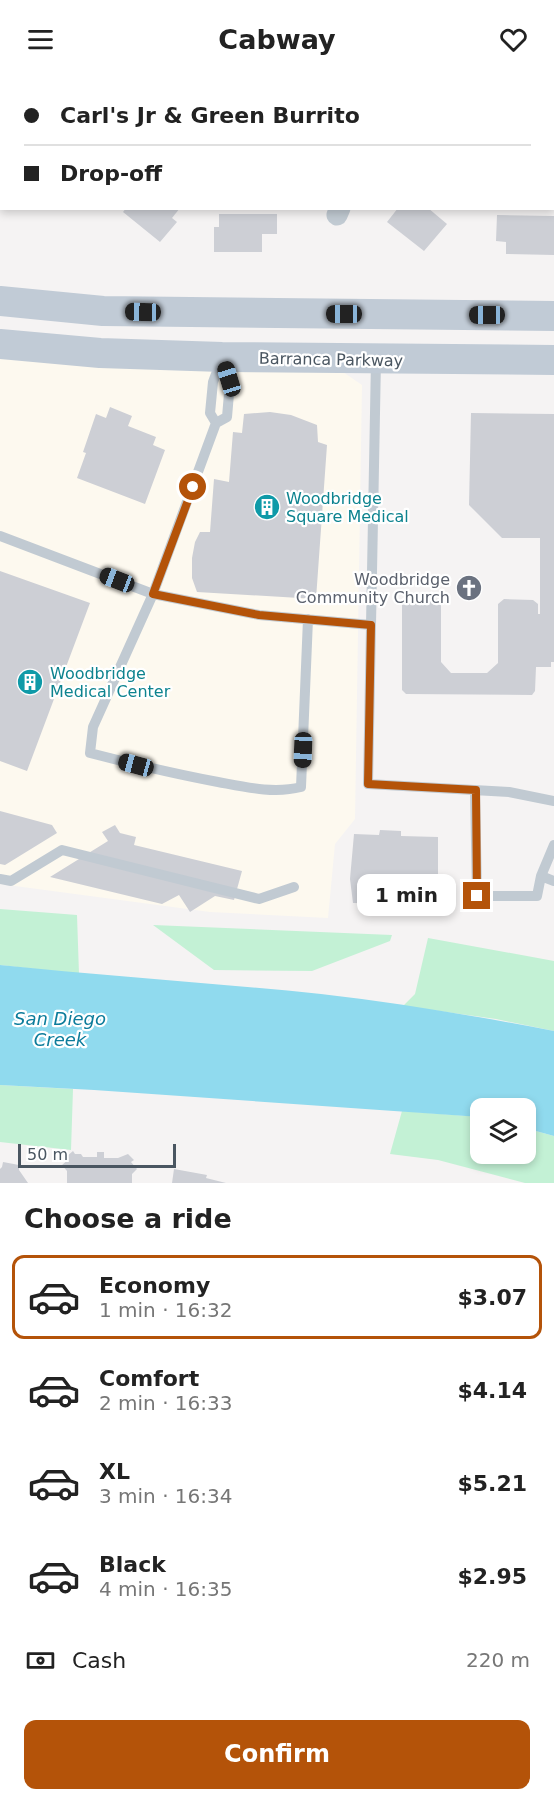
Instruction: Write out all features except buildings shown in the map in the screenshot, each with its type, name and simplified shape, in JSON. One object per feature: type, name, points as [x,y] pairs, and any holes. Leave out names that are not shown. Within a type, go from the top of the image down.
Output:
[{"type":"main road","points":[[0,301],[103,311],[554,316]]},
{"type":"main road","points":[[222,357],[224,313]]},
{"type":"main road","name":"Barranca Parkway","points":[[0,344],[100,353],[222,357],[554,360]]},
{"type":"lane","points":[[216,423],[210,413],[213,382],[222,357]]},
{"type":"lane","points":[[222,357],[230,382],[227,417],[216,423],[153,594],[93,727],[90,753],[159,771],[243,786],[288,790],[301,787],[308,619]]},
{"type":"lane","points":[[376,360],[368,784],[509,792],[554,801]]},
{"type":"lane","points":[[0,536],[153,594],[259,615],[371,625]]},
{"type":"lane","points":[[476,790],[477,896],[537,896],[541,876],[554,845]]},
{"type":"lane","points":[[0,879],[11,881],[62,850],[259,899],[294,887]]},
{"type":"lane","points":[[541,876],[554,881]]},
{"type":"shaded area","points":[[0,356],[343,372],[362,385],[355,819],[335,844],[328,918],[210,912],[0,884]]},
{"type":"green space","points":[[0,909],[77,915],[79,974],[0,965]]},
{"type":"green space","points":[[153,925],[392,935],[390,941],[312,971],[214,970]]},
{"type":"green space","points":[[428,938],[554,961],[554,1031],[496,1019],[403,1006],[415,994]]},
{"type":"green space","points":[[0,1085],[73,1089],[71,1150],[0,1142]]},
{"type":"green space","points":[[402,1111],[470,1116],[470,1164],[536,1164],[536,1131],[554,1136],[554,1183],[525,1183],[438,1160],[390,1154]]},
{"type":"water","name":"San Diego Creek","points":[[0,965],[321,994],[438,1010],[554,1031],[554,1136],[536,1131],[536,1098],[470,1098],[470,1116],[0,1085]]},
{"type":"place","name":"Woodbridge Square Medical","points":[[267,507]]},
{"type":"place","name":"Woodbridge Community Church","points":[[469,588]]},
{"type":"place","name":"Woodbridge Medical Center","points":[[30,682]]},
{"type":"route","points":[[193,487],[153,594],[259,615],[371,625],[368,784],[476,790],[477,896]]}]
